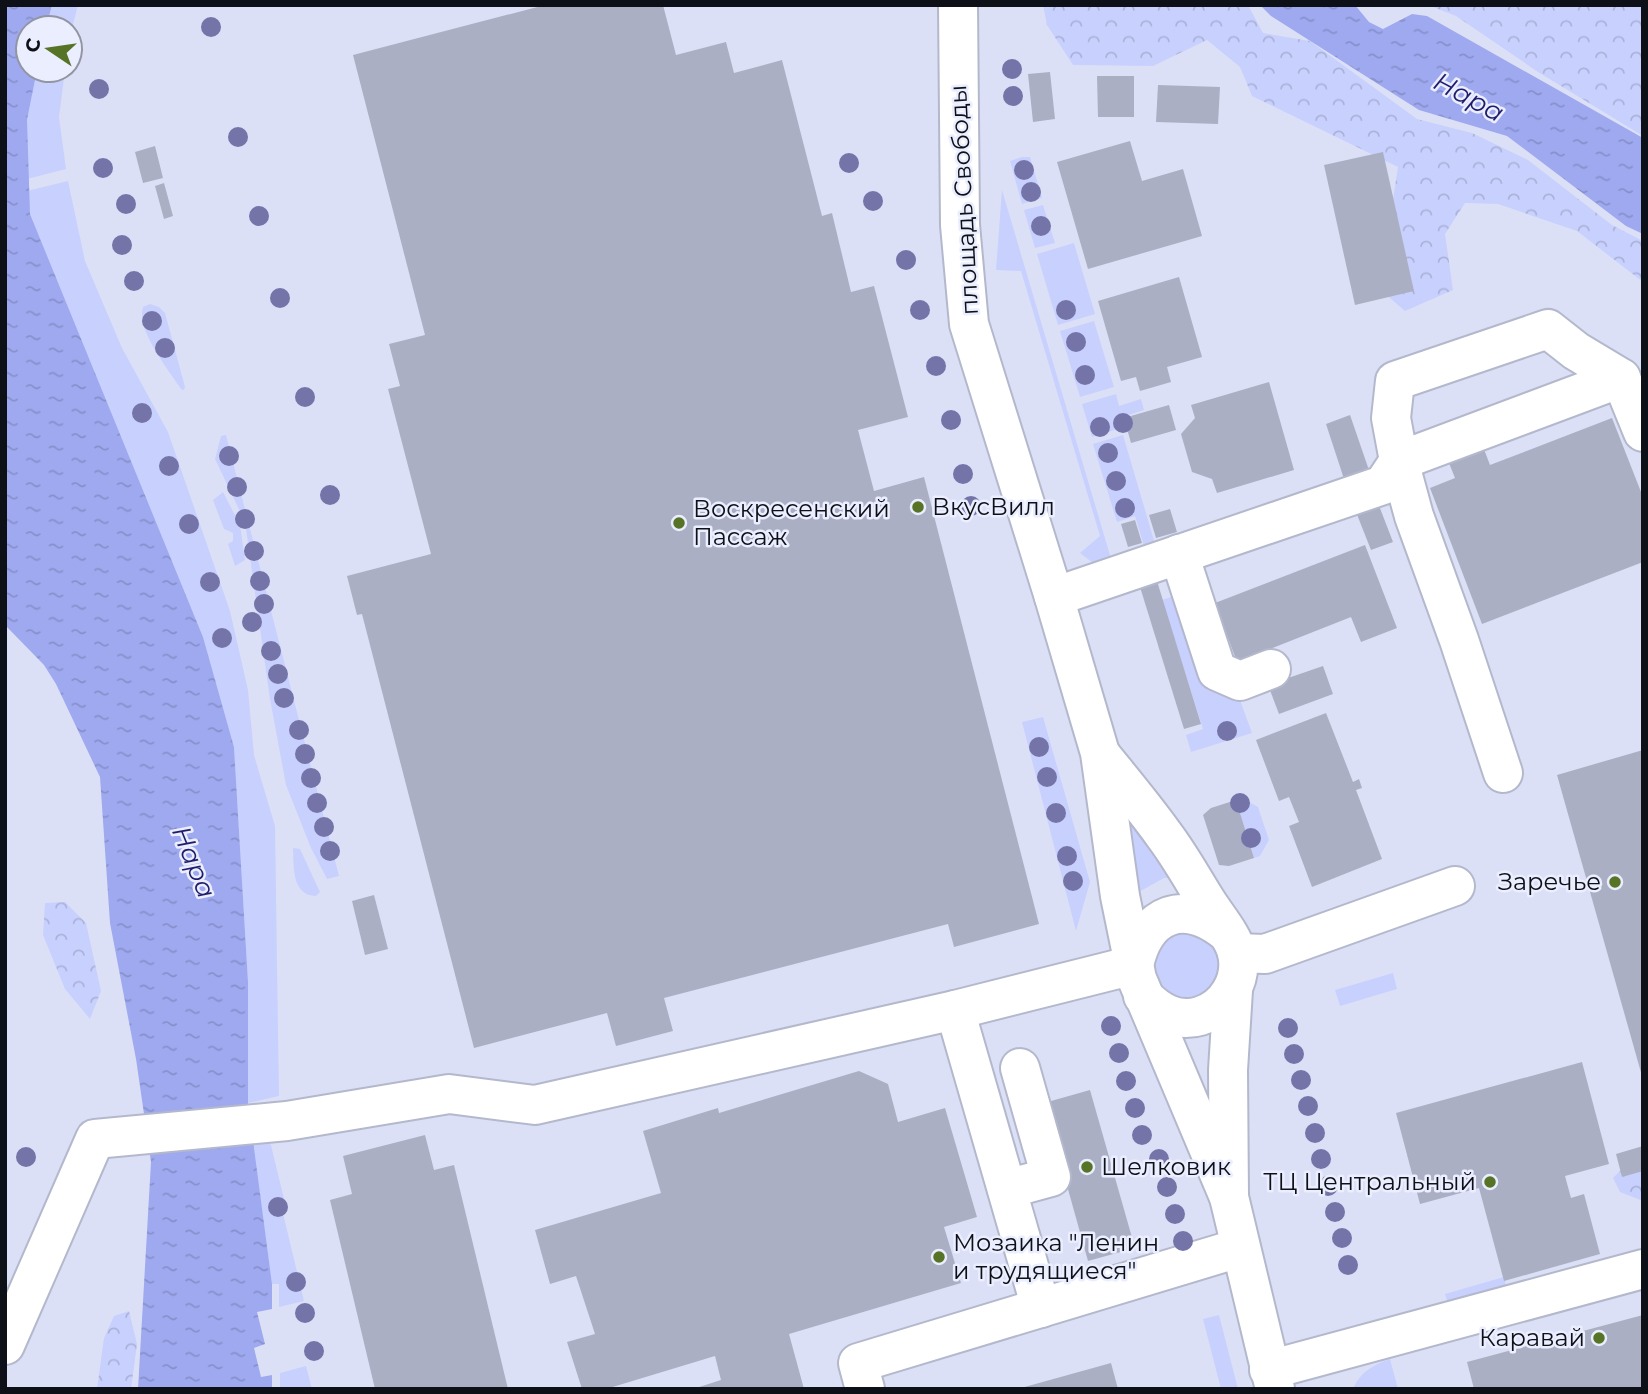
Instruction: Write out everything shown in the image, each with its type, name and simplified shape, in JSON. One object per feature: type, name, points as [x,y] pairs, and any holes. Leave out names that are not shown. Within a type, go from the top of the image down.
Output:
[{"type":"main road","name":"площадь Свободы","points":[[958,7],[960,225],[969,324],[1100,753],[1120,897],[1138,980],[1229,1197]]},
{"type":"main road","points":[[1503,773],[1414,516],[1391,418],[1395,381],[1548,328],[1576,351],[1621,378],[1643,432]]},
{"type":"main road","points":[[1054,597],[1383,485],[1399,461],[1621,378]]},
{"type":"main road","points":[[1179,554],[1217,671],[1240,681],[1271,669]]},
{"type":"main road","name":"площадь Свободы","points":[[1100,753],[1166,836],[1231,942],[1237,977],[1233,990],[1228,1070],[1229,1197],[1272,1379]]},
{"type":"main road","points":[[1233,990],[1224,1002],[1209,1013],[1192,1018],[1173,1017],[1156,1009],[1138,980],[1138,944],[1150,927],[1168,916],[1189,913],[1209,919],[1231,942],[1265,954],[1455,886]]},
{"type":"main road","points":[[5,1345],[95,1139],[288,1121],[449,1094],[535,1105],[955,1010],[1138,980]]},
{"type":"main road","points":[[955,1010],[1041,1308]]},
{"type":"main road","points":[[1007,1189],[1051,1177],[1020,1068]]},
{"type":"main road","points":[[864,1389],[858,1363],[1239,1248]]},
{"type":"main road","points":[[1272,1379],[1643,1269]]},
{"type":"green space","points":[[52,5],[78,5],[76,14],[50,14]]},
{"type":"green space","points":[[1043,5],[1248,5],[1263,33],[1310,41],[1417,119],[1472,133],[1528,160],[1612,225],[1643,241],[1643,282],[1577,231],[1498,204],[1465,203],[1445,234],[1453,290],[1405,311],[1376,286],[1398,167],[1252,96],[1240,67],[1207,40],[1153,66],[1073,65],[1047,25]]},
{"type":"green space","points":[[1428,5],[1643,5],[1643,136],[1538,72],[1456,16]]},
{"type":"green space","points":[[34,84],[63,84],[59,117],[66,169],[27,179],[27,120]]},
{"type":"green space","points":[[1030,157],[1042,198],[1022,204],[1010,161]]},
{"type":"green space","points":[[68,181],[85,261],[122,348],[168,432],[230,611],[248,690],[254,755],[275,826],[279,1096],[248,1103],[248,982],[234,747],[203,637],[30,214],[27,191]]},
{"type":"green space","points":[[1002,190],[1112,562],[1097,566],[1080,553],[1100,536],[1021,271],[996,270]]},
{"type":"green space","points":[[1043,205],[1055,243],[1035,248],[1024,210]]},
{"type":"green space","points":[[1074,243],[1095,314],[1058,325],[1037,254]]},
{"type":"green space","points":[[150,304],[165,313],[184,390],[154,349],[144,327],[143,307]]},
{"type":"green space","points":[[1094,321],[1114,387],[1080,397],[1060,331]]},
{"type":"green space","points":[[1116,394],[1119,406],[1141,399],[1144,410],[1119,418],[1121,428],[1092,437],[1082,404]]},
{"type":"green space","points":[[226,435],[339,876],[327,879],[311,848],[286,785],[270,699],[245,522],[215,459],[221,436]]},
{"type":"green space","points":[[1123,435],[1155,544],[1144,546],[1135,516],[1117,522],[1093,444]]},
{"type":"green space","points":[[223,492],[240,525],[245,560],[235,566],[228,544],[233,541],[233,533],[224,529],[213,500]]},
{"type":"green space","points":[[1174,596],[1202,684],[1237,692],[1252,733],[1191,752],[1186,735],[1203,729],[1162,600]]},
{"type":"green space","points":[[1043,717],[1090,882],[1076,931],[1022,722]]},
{"type":"green space","points":[[1116,791],[1179,877],[1164,878],[1137,893]]},
{"type":"green space","points":[[1242,798],[1258,807],[1269,840],[1260,856],[1254,858],[1236,800]]},
{"type":"green space","points":[[293,848],[300,849],[320,892],[316,896],[302,891],[298,885]]},
{"type":"green space","points":[[65,902],[86,923],[101,991],[90,1019],[65,989],[43,935],[45,903]]},
{"type":"green space","points":[[1181,924],[1225,950],[1212,1000],[1159,1000],[1147,948]]},
{"type":"green space","points":[[1393,973],[1397,989],[1340,1006],[1335,990]]},
{"type":"green space","points":[[269,1137],[285,1203],[281,1205],[304,1301],[279,1307],[279,1284],[272,1284],[252,1140]]},
{"type":"green space","points":[[1643,1161],[1643,1201],[1620,1192],[1613,1178],[1629,1162]]},
{"type":"green space","points":[[1504,1277],[1507,1291],[1449,1307],[1445,1294]]},
{"type":"green space","points":[[129,1311],[137,1344],[131,1389],[97,1389],[104,1338],[114,1316]]},
{"type":"green space","points":[[1219,1315],[1238,1389],[1221,1389],[1203,1319]]},
{"type":"green space","points":[[1390,1359],[1398,1389],[1353,1389],[1359,1378],[1368,1370]]},
{"type":"green space","points":[[306,1366],[312,1389],[280,1389],[280,1373]]},
{"type":"water","name":"Нара","points":[[5,5],[52,5],[50,14],[14,14],[14,84],[34,84],[27,120],[30,214],[203,637],[234,747],[248,982],[248,1103],[272,1284],[272,1309],[257,1312],[265,1344],[254,1348],[261,1377],[272,1375],[272,1389],[138,1389],[151,1162],[136,1059],[110,923],[100,777],[56,684],[44,665],[5,625]]},
{"type":"water","name":"Нара","points":[[1260,5],[1355,5],[1369,22],[1383,29],[1412,14],[1427,16],[1643,138],[1643,234],[1626,226],[1507,136],[1419,110],[1271,16]]},
{"type":"building","name":"Воскресенский Пассаж","points":[[545,5],[663,5],[676,55],[726,42],[734,73],[782,60],[822,216],[832,213],[851,292],[874,286],[908,417],[858,430],[874,491],[924,477],[1039,924],[954,947],[948,924],[664,998],[673,1031],[616,1046],[607,1013],[474,1048],[362,614],[357,615],[347,576],[431,554],[388,389],[400,386],[389,344],[425,335],[353,55]]},
{"type":"building","points":[[1050,72],[1055,119],[1033,122],[1028,74]]},
{"type":"building","points":[[1097,76],[1134,76],[1134,117],[1098,117]]},
{"type":"building","points":[[1158,85],[1220,87],[1218,124],[1156,122]]},
{"type":"building","points":[[1130,141],[1142,181],[1183,169],[1202,236],[1088,269],[1057,162]]},
{"type":"building","points":[[155,146],[163,178],[143,183],[135,152]]},
{"type":"building","points":[[1383,152],[1414,291],[1355,305],[1324,165]]},
{"type":"building","points":[[164,183],[173,216],[164,219],[155,186]]},
{"type":"building","points":[[1179,277],[1202,357],[1167,367],[1171,382],[1140,391],[1136,377],[1121,381],[1098,301]]},
{"type":"building","points":[[1269,382],[1294,470],[1217,493],[1212,479],[1192,472],[1181,434],[1195,418],[1191,405]]},
{"type":"building","points":[[1169,405],[1176,430],[1131,443],[1124,418]]},
{"type":"building","points":[[1350,415],[1371,476],[1346,485],[1326,424]]},
{"type":"building","points":[[1612,418],[1643,497],[1643,562],[1482,624],[1430,488],[1455,478],[1447,458],[1482,444],[1490,465]]},
{"type":"building","points":[[1378,503],[1393,542],[1371,550],[1356,512]]},
{"type":"building","points":[[1170,509],[1177,532],[1156,538],[1149,515]]},
{"type":"building","points":[[1135,520],[1142,543],[1128,547],[1121,524]]},
{"type":"building","points":[[1365,545],[1397,628],[1361,642],[1351,617],[1237,662],[1215,603]]},
{"type":"building","points":[[1157,581],[1201,724],[1184,729],[1140,587]]},
{"type":"building","points":[[1323,666],[1333,694],[1279,714],[1268,685]]},
{"type":"building","points":[[1326,713],[1353,782],[1359,779],[1362,788],[1356,790],[1382,859],[1312,887],[1289,826],[1299,822],[1289,797],[1279,801],[1256,740]]},
{"type":"building","name":"Заречье","points":[[1643,750],[1643,1076],[1642,1076],[1557,775]]},
{"type":"building","points":[[1236,800],[1254,858],[1229,866],[1219,865],[1203,815],[1211,808]]},
{"type":"building","points":[[374,895],[388,949],[365,955],[352,901]]},
{"type":"building","name":"ТЦ Центральный","points":[[1582,1062],[1609,1164],[1565,1176],[1571,1198],[1584,1194],[1600,1254],[1504,1281],[1479,1188],[1420,1204],[1396,1113]]},
{"type":"building","points":[[859,1071],[888,1084],[898,1122],[945,1108],[977,1217],[944,1227],[961,1283],[789,1334],[804,1389],[693,1389],[721,1380],[715,1356],[606,1389],[582,1389],[567,1342],[595,1334],[576,1276],[550,1284],[535,1230],[661,1193],[643,1131],[718,1108],[719,1113]]},
{"type":"building","name":"Шелковик","points":[[1090,1090],[1135,1248],[1088,1261],[1044,1103]]},
{"type":"building","points":[[425,1135],[434,1170],[454,1165],[508,1389],[375,1389],[330,1200],[352,1194],[343,1156]]},
{"type":"building","points":[[1643,1146],[1643,1171],[1622,1177],[1616,1154]]},
{"type":"building","name":"Каравай","points":[[1643,1315],[1643,1389],[1474,1389],[1467,1362]]},
{"type":"building","points":[[1111,1363],[1118,1389],[1021,1389],[1021,1388]]},
{"type":"place","name":"ВкусВилл","points":[[918,507]]},
{"type":"place","name":"Воскресенский Пассаж","points":[[679,523]]},
{"type":"place","name":"Заречье","points":[[1615,882]]},
{"type":"place","name":"Шелковик","points":[[1087,1167]]},
{"type":"place","name":"ТЦ Центральный","points":[[1490,1182]]},
{"type":"place","name":"Мозаика \"Ленин и трудящиеся\"","points":[[939,1257]]},
{"type":"place","name":"Каравай","points":[[1599,1338]]}]
